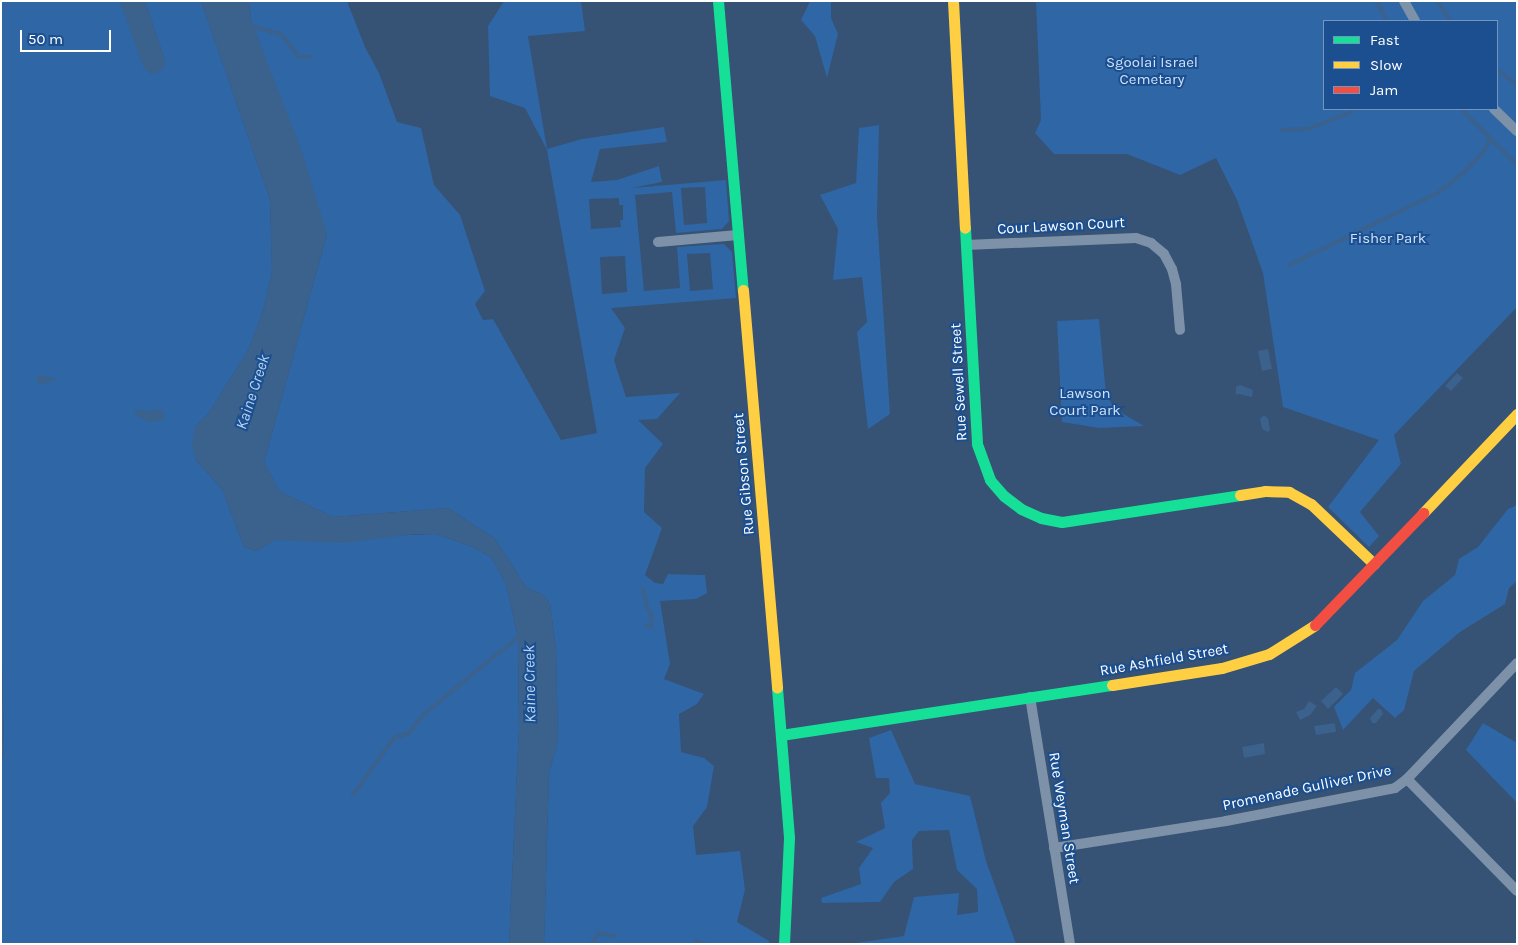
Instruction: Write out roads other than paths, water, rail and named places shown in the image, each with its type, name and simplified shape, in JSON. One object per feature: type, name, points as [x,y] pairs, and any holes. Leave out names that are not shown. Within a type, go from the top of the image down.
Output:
[{"type":"street","name":"Rue Gibson Street","points":[[718,1],[789,838],[784,944]]},
{"type":"street","name":"Rue Sewell Street","points":[[953,1],[977,444],[990,480],[1004,496],[1021,509],[1041,518],[1062,522],[1278,490],[1301,496],[1312,504],[1374,564]]},
{"type":"street","points":[[1404,1],[1414,20]]},
{"type":"street","points":[[1495,110],[1517,131]]},
{"type":"street","points":[[658,242],[738,235]]},
{"type":"street","name":"Cour Lawson Court","points":[[966,246],[1136,238],[1151,243],[1164,254],[1172,269],[1176,284],[1180,330]]},
{"type":"street","name":"Rue Ashfield Street","points":[[781,736],[1222,668],[1269,654],[1320,621],[1517,414]]},
{"type":"street","name":"Promenade Gulliver Drive","points":[[1054,848],[1226,821],[1395,788],[1407,779],[1517,663]]},
{"type":"street","name":"Rue Weyman Street","points":[[1030,697],[1070,944]]},
{"type":"street","points":[[1407,779],[1517,891]]},
{"type":"water","points":[[120,1],[145,1],[165,61],[163,69],[156,74],[149,73],[143,66]]},
{"type":"water","name":"Kaine Creek","points":[[201,1],[249,1],[251,20],[302,152],[327,234],[264,462],[279,491],[333,517],[448,508],[495,539],[526,587],[543,595],[550,604],[556,650],[558,741],[549,773],[544,944],[509,944],[519,729],[518,637],[506,584],[492,558],[473,547],[436,534],[416,534],[342,543],[274,540],[257,551],[244,547],[222,489],[195,459],[192,443],[195,427],[208,414],[249,349],[263,311],[272,272],[270,200]]},
{"type":"water","points":[[1268,349],[1272,369],[1262,371],[1258,351]]},
{"type":"water","points":[[1457,373],[1463,378],[1451,391],[1445,386]]},
{"type":"water","points":[[38,375],[58,379],[40,385],[36,380]]},
{"type":"water","points":[[1240,385],[1253,390],[1252,397],[1236,395],[1236,387]]},
{"type":"water","points":[[135,409],[145,411],[162,409],[165,419],[150,422],[136,416]]},
{"type":"water","points":[[1264,415],[1268,418],[1270,430],[1268,432],[1262,429],[1260,419]]},
{"type":"water","points":[[1,621],[4,752],[1,766]]},
{"type":"water","points":[[1336,687],[1343,694],[1328,709],[1321,701]]},
{"type":"water","points":[[1309,701],[1317,706],[1310,715],[1300,720],[1296,712],[1304,709]]},
{"type":"water","points":[[1378,709],[1381,709],[1383,714],[1376,723],[1372,723],[1370,718]]},
{"type":"water","points":[[1335,723],[1336,732],[1316,735],[1314,726]]},
{"type":"water","points":[[1264,743],[1265,754],[1244,758],[1242,747]]},
{"type":"waterway","points":[[1376,1],[1386,20]]},
{"type":"waterway","points":[[1437,1],[1450,20]]},
{"type":"waterway","points":[[254,27],[281,34],[299,57],[310,57]]},
{"type":"waterway","points":[[1498,71],[1517,84]]},
{"type":"waterway","points":[[1462,110],[1517,165]]},
{"type":"waterway","points":[[1281,130],[1308,129],[1351,112]]},
{"type":"waterway","points":[[1289,265],[1438,193],[1463,173],[1485,150],[1490,138]]},
{"type":"waterway","points":[[643,589],[647,607],[652,615],[651,627],[646,625]]},
{"type":"waterway","name":"Kaine Creek","points":[[353,795],[394,738],[409,733],[424,714],[518,637]]},
{"type":"waterway","points":[[592,944],[598,933],[615,936]]},
{"type":"waterway","points":[[696,941],[704,944]]},
{"type":"park label","name":"Sgoolai Israel Cemetary","points":[[1152,70]]},
{"type":"park label","name":"Fisher Park","points":[[1388,239]]},
{"type":"park label","name":"Lawson Court Park","points":[[1085,402]]}]
